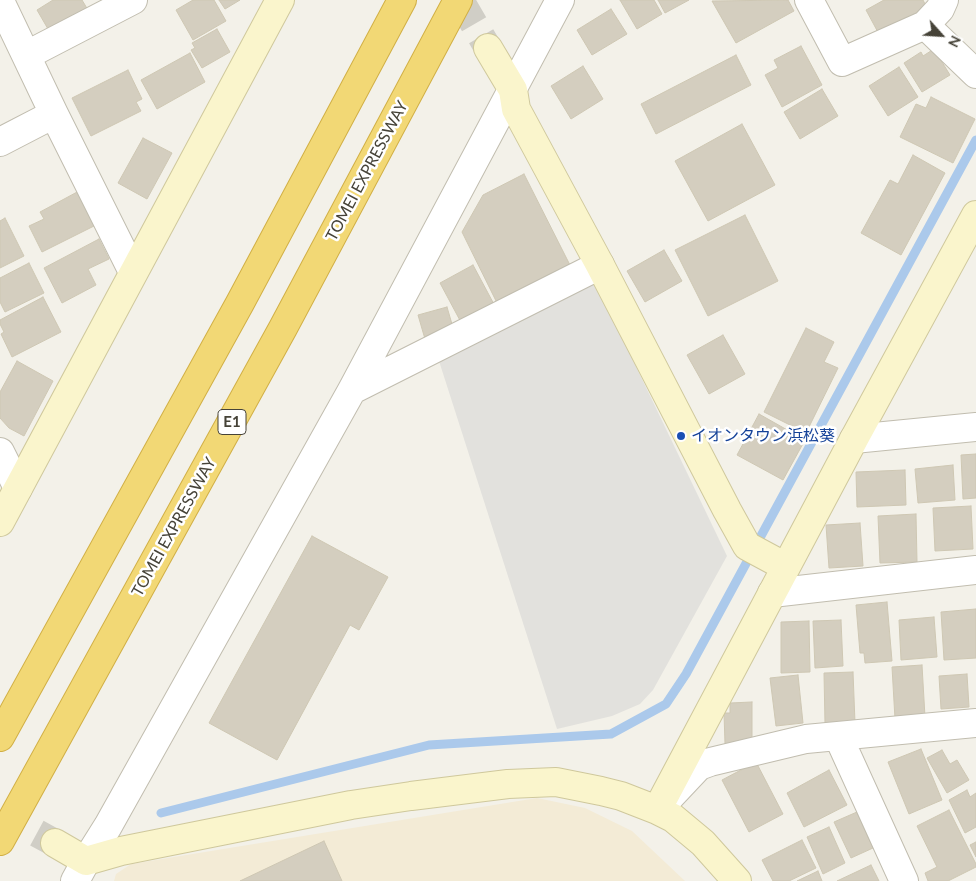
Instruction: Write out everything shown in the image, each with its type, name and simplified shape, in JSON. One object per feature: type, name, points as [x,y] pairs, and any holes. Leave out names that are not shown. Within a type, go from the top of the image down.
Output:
[{"type":"highway","points":[[0,737],[235,312],[402,0]]},
{"type":"highway","name":"TOMEI EXPRESSWAY","points":[[0,841],[274,345],[458,0]]},
{"type":"street","points":[[27,55],[133,0]]},
{"type":"street","points":[[0,522],[280,0]]},
{"type":"street","points":[[82,873],[352,390],[560,0]]},
{"type":"street","points":[[809,0],[842,62],[925,24],[940,9],[944,0]]},
{"type":"street","points":[[0,1],[133,272]]},
{"type":"street","points":[[925,24],[976,74]]},
{"type":"street","points":[[488,48],[513,90],[516,109],[600,265],[726,510],[747,546],[779,563]]},
{"type":"street","points":[[0,142],[54,114]]},
{"type":"street","points":[[658,810],[772,593],[779,563],[854,439],[976,215]]},
{"type":"street","points":[[352,390],[600,265]]},
{"type":"street","points":[[854,439],[976,427]]},
{"type":"street","points":[[0,452],[18,488]]},
{"type":"street","points":[[772,593],[976,570]]},
{"type":"street","points":[[658,810],[700,766],[710,762],[806,739],[974,726]]},
{"type":"street","points":[[838,736],[904,881]]},
{"type":"street","points":[[82,873],[122,850],[351,805],[508,784],[556,782],[621,796],[658,810],[689,830],[716,856],[737,881]]},
{"type":"street","points":[[55,843],[82,873]]},
{"type":"shaded area","points":[[593,277],[727,556],[653,690],[640,704],[612,716],[557,729],[439,361]]},
{"type":"shaded area","points":[[537,798],[585,808],[632,831],[685,881],[114,881],[116,874],[131,864]]},
{"type":"building","points":[[53,0],[82,0],[88,10],[58,28],[56,24],[48,29],[37,10]]},
{"type":"building","points":[[193,0],[214,0],[226,21],[193,40],[176,10]]},
{"type":"building","points":[[219,0],[240,0],[225,9]]},
{"type":"building","points":[[620,0],[654,0],[662,14],[637,29]]},
{"type":"building","points":[[658,0],[689,0],[665,13]]},
{"type":"building","points":[[788,0],[794,11],[736,43],[712,1]]},
{"type":"building","points":[[884,0],[923,0],[928,10],[880,36],[866,10]]},
{"type":"building","points":[[611,9],[627,34],[592,55],[577,30]]},
{"type":"building","points":[[217,29],[230,52],[202,68],[191,50],[195,48],[192,43]]},
{"type":"building","points":[[801,46],[822,85],[782,107],[765,75],[778,68],[774,60]]},
{"type":"building","points":[[934,49],[950,75],[922,92],[904,63],[921,52],[923,56]]},
{"type":"building","points":[[190,53],[205,82],[157,109],[141,80]]},
{"type":"building","points":[[736,55],[751,85],[656,134],[641,104]]},
{"type":"building","points":[[583,66],[603,99],[571,119],[551,86]]},
{"type":"building","points":[[899,67],[918,97],[888,116],[869,86]]},
{"type":"building","points":[[128,70],[142,99],[136,102],[141,111],[91,136],[72,98]]},
{"type":"building","points":[[822,89],[838,116],[800,139],[784,112]]},
{"type":"building","points":[[931,97],[975,119],[953,163],[900,137],[916,104],[926,108]]},
{"type":"building","points":[[742,124],[775,185],[708,221],[675,161]]},
{"type":"building","points":[[143,138],[172,153],[147,199],[118,183]]},
{"type":"building","points":[[913,155],[945,173],[901,255],[861,233],[890,180],[898,184]]},
{"type":"building","points":[[524,174],[574,273],[501,311],[462,232],[483,195]]},
{"type":"building","points":[[79,191],[96,225],[42,252],[29,226],[44,219],[40,212]]},
{"type":"building","points":[[745,215],[778,281],[708,316],[675,250]]},
{"type":"building","points":[[5,218],[24,256],[0,268],[0,221]]},
{"type":"building","points":[[99,239],[109,259],[88,269],[96,285],[62,303],[44,268]]},
{"type":"building","points":[[664,250],[682,281],[645,302],[627,271]]},
{"type":"building","points":[[29,263],[44,293],[5,312],[0,302],[0,278]]},
{"type":"building","points":[[473,265],[496,308],[463,326],[440,283]]},
{"type":"building","points":[[43,297],[61,332],[12,357],[1,334],[4,332],[0,320]]},
{"type":"building","points":[[447,307],[454,331],[425,339],[418,315]]},
{"type":"building","points":[[806,328],[834,342],[824,362],[838,368],[806,433],[764,412]]},
{"type":"building","points":[[723,335],[745,374],[709,394],[687,355]]},
{"type":"building","points":[[17,361],[53,381],[24,436],[9,428],[0,418],[0,392]]},
{"type":"building","points":[[759,414],[805,440],[783,480],[737,455]]},
{"type":"building","points":[[976,454],[976,498],[963,499],[961,455]]},
{"type":"building","points":[[953,465],[955,500],[918,503],[915,469]]},
{"type":"building","points":[[905,470],[906,505],[857,507],[856,472]]},
{"type":"building","points":[[971,506],[973,549],[935,551],[933,508]]},
{"type":"building","points":[[916,514],[917,562],[880,563],[878,516]]},
{"type":"building","points":[[860,523],[863,566],[829,568],[826,525]]},
{"type":"building","points":[[312,536],[388,577],[359,630],[350,625],[277,760],[209,723]]},
{"type":"building","points":[[887,602],[892,661],[865,663],[864,653],[860,653],[856,605]]},
{"type":"building","points":[[976,609],[976,658],[944,660],[941,612]]},
{"type":"building","points":[[934,617],[937,657],[901,660],[899,620]]},
{"type":"building","points":[[841,620],[843,666],[815,668],[813,621]]},
{"type":"building","points":[[809,621],[810,672],[781,673],[781,622]]},
{"type":"building","points":[[922,665],[925,717],[895,719],[892,667]]},
{"type":"building","points":[[853,672],[855,723],[825,724],[824,673]]},
{"type":"building","points":[[967,674],[969,707],[941,709],[939,676]]},
{"type":"building","points":[[798,675],[803,723],[776,726],[770,678]]},
{"type":"building","points":[[752,702],[752,743],[725,744],[724,713],[730,713],[730,703]]},
{"type":"building","points":[[921,749],[942,800],[909,814],[888,762]]},
{"type":"building","points":[[942,750],[950,764],[957,760],[969,780],[947,793],[927,758]]},
{"type":"building","points":[[756,762],[783,814],[749,832],[722,780]]},
{"type":"building","points":[[829,770],[847,805],[804,827],[787,793]]},
{"type":"building","points":[[967,790],[970,797],[976,793],[976,827],[965,833],[949,800]]},
{"type":"building","points":[[949,810],[976,867],[948,881],[928,881],[925,873],[937,867],[917,826]]},
{"type":"building","points":[[857,812],[873,848],[851,858],[834,822]]},
{"type":"building","points":[[829,827],[845,863],[823,874],[807,837]]},
{"type":"building","points":[[802,840],[816,868],[789,881],[773,881],[762,860]]},
{"type":"building","points":[[324,841],[342,881],[240,881]]},
{"type":"building","points":[[976,842],[976,857],[970,845]]},
{"type":"building","points":[[871,865],[879,881],[837,881]]},
{"type":"building","points":[[818,871],[822,881],[797,881]]},
{"type":"waterway","points":[[161,813],[429,745],[611,734],[666,704],[686,674],[976,140]]},
{"type":"tunnel","points":[[460,0],[488,48]]},
{"type":"tunnel","points":[[0,813],[55,843]]},
{"type":"place","name":"イオンタウン浜松葵","points":[[681,436]]}]
